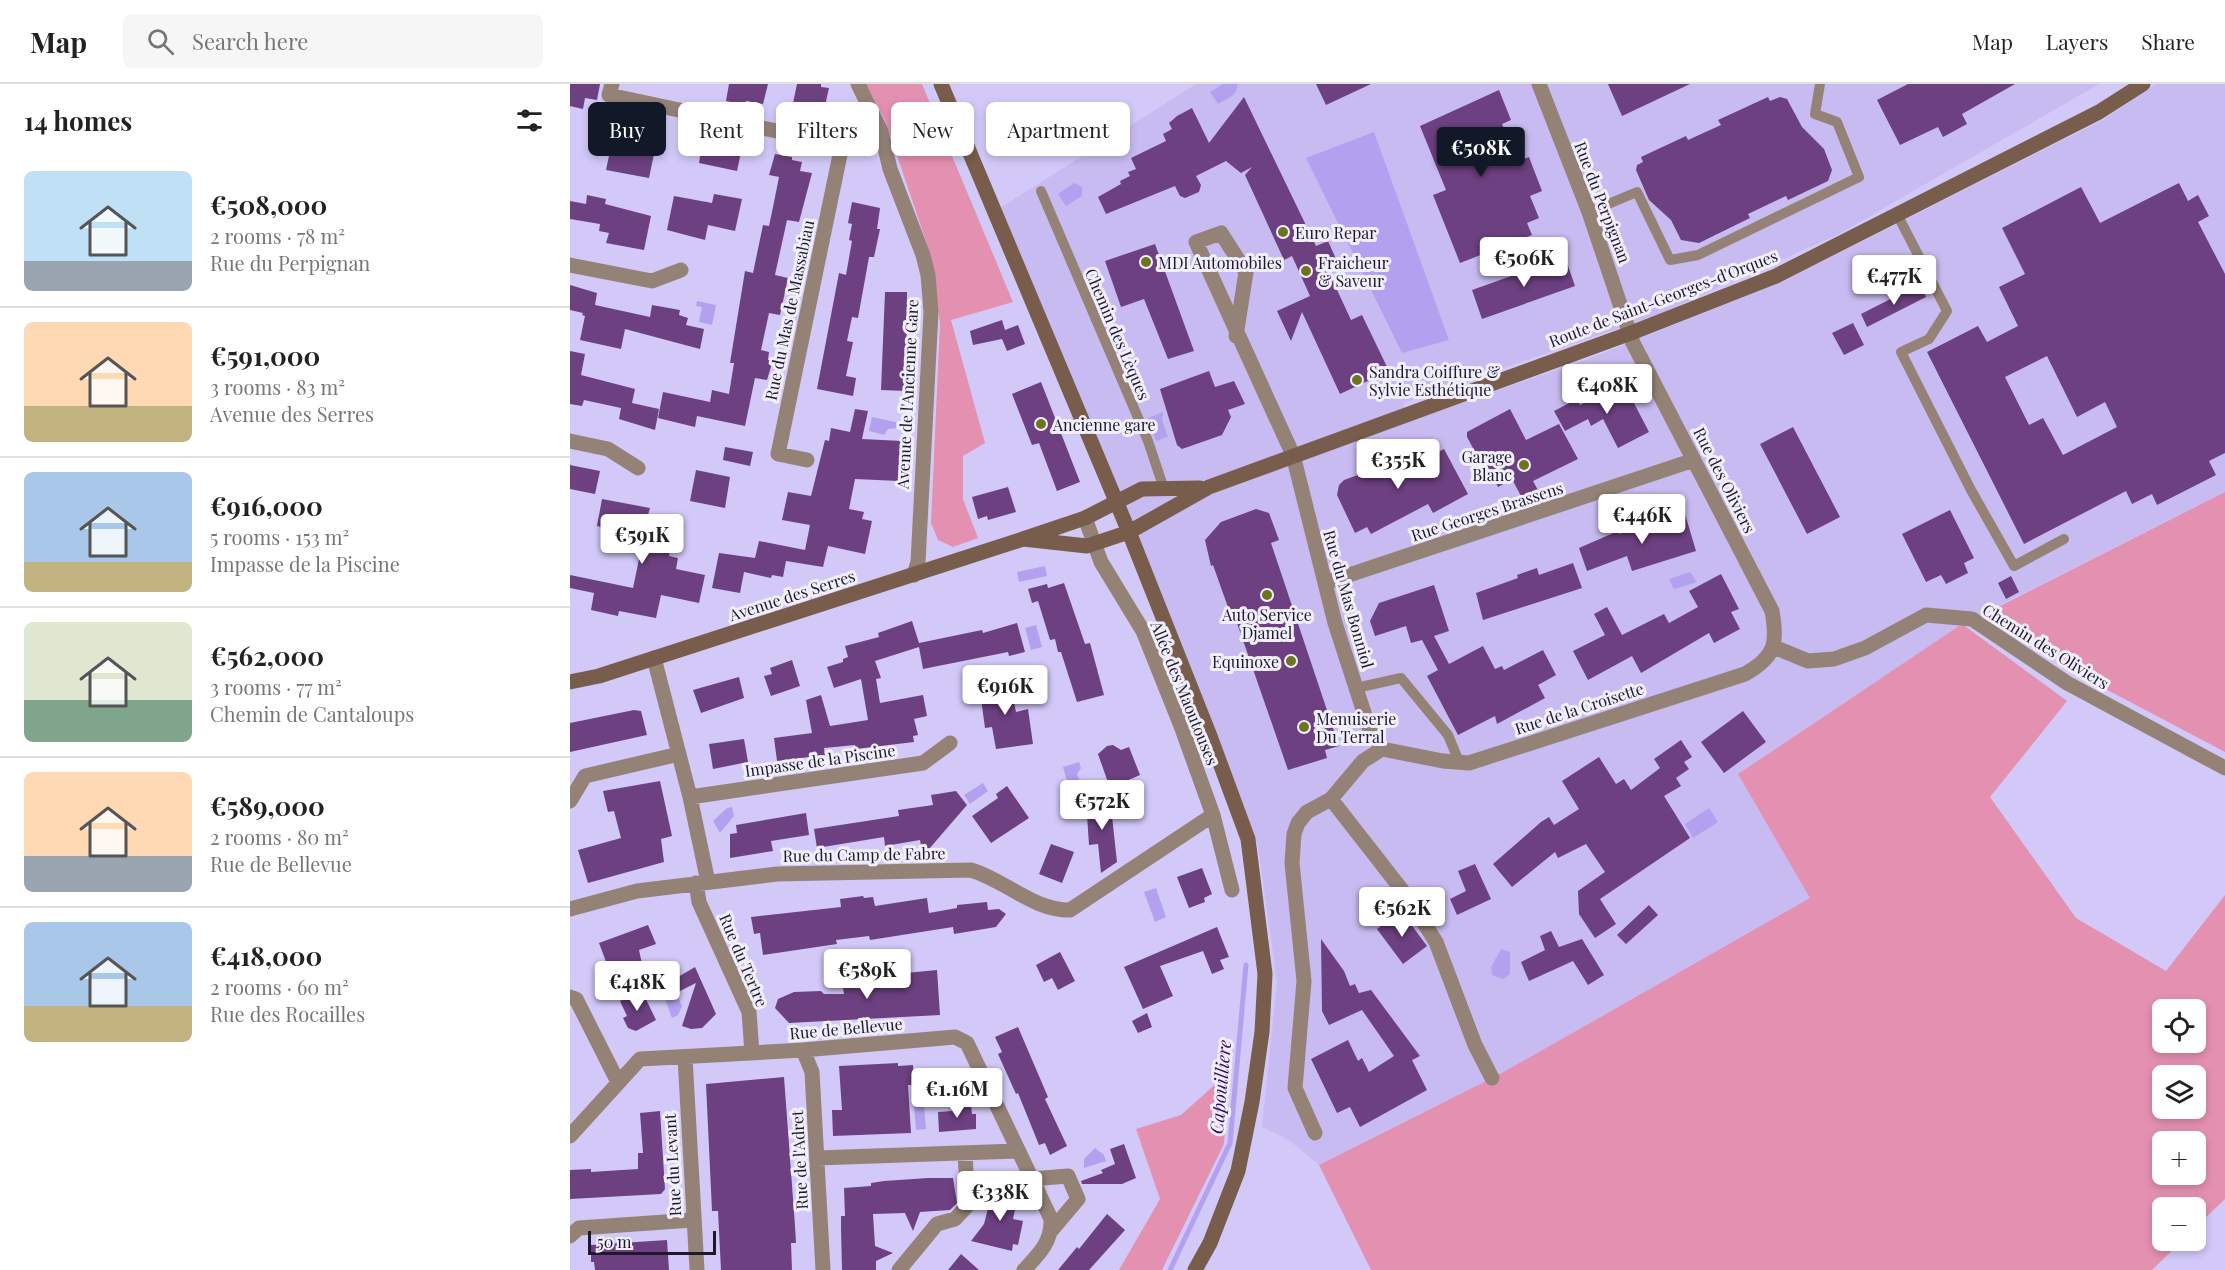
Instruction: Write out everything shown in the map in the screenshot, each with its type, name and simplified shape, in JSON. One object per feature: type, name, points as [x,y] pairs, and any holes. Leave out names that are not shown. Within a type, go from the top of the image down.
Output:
[{"type":"street","name":"Avenue de l'Ancienne Gare","points":[[858,84],[881,131],[890,169],[923,255],[930,291],[918,562],[914,575]]},
{"type":"street","points":[[941,84],[1129,532],[1210,735],[1248,839],[1265,974],[1259,1055],[1238,1171],[1210,1243],[1195,1270]]},
{"type":"street","name":"Rue du Perpignan","points":[[1539,84],[1589,212],[1631,333]]},
{"type":"street","name":"Route de Saint-Georges-d'Orques","points":[[1129,532],[1209,487],[1631,333],[1776,276],[2099,112],[2143,84]]},
{"type":"street","points":[[610,90],[776,129]]},
{"type":"street","name":"Rue du Mas de Massabiau","points":[[807,460],[778,454],[840,156]]},
{"type":"street","name":"Rue du Mas Bonniol","points":[[1236,336],[1246,272],[1221,233],[1196,242],[1236,336],[1293,456],[1325,584],[1356,688],[1368,725],[1382,749]]},
{"type":"street","points":[[570,264],[652,281],[681,270]]},
{"type":"street","name":"Rue des Oliviers","points":[[1631,333],[1645,367],[1772,611],[1775,630],[1774,647]]},
{"type":"street","points":[[570,441],[608,449],[638,468]]},
{"type":"street","name":"Rue Georges Brassens","points":[[1325,584],[1694,460]]},
{"type":"street","name":"Route de Saint-Georges-d'Orques","points":[[1116,502],[1142,489],[1209,487]]},
{"type":"street","name":"Avenue des Serres","points":[[570,682],[654,658],[914,575],[1085,518],[1116,502]]},
{"type":"street","name":"Allée des Maoutouses","points":[[1085,518],[1101,561],[1143,632],[1181,726],[1213,815],[1232,890]]},
{"type":"street","name":"Avenue des Serres","points":[[1023,539],[1087,546],[1129,532]]},
{"type":"street","name":"Chemin des Oliviers","points":[[1774,647],[1808,661],[1834,658],[1865,648],[1926,615],[1972,619],[2067,683],[2225,768]]},
{"type":"street","name":"Rue de la Croisette","points":[[1382,749],[1460,764],[1745,674],[1764,664],[1774,647]]},
{"type":"street","points":[[654,658],[690,797],[702,883]]},
{"type":"street","name":"Impasse de la Piscine","points":[[690,797],[923,763],[950,743]]},
{"type":"street","points":[[1315,1133],[1294,1088],[1304,981],[1292,849],[1298,823],[1307,812],[1330,799],[1363,761],[1382,749]]},
{"type":"street","points":[[570,801],[585,776],[679,754]]},
{"type":"street","points":[[1330,799],[1409,899],[1436,942],[1475,1045],[1492,1078]]},
{"type":"street","name":"Rue du Camp de Fabre","points":[[570,909],[637,891],[777,874],[971,870],[989,876],[1052,910],[1070,910],[1213,815]]},
{"type":"street","name":"Rue du Tertre","points":[[702,883],[699,902],[749,1012],[752,1053]]},
{"type":"street","points":[[570,997],[576,999],[618,1082]]},
{"type":"street","name":"Rue de Bellevue","points":[[570,1136],[640,1059],[803,1050],[955,1037],[967,1043],[1051,1219],[1051,1231]]},
{"type":"street","name":"Rue de l'Adret","points":[[803,1050],[812,1072],[823,1270]]},
{"type":"street","name":"Rue du Levant","points":[[684,1057],[697,1270]]},
{"type":"street","points":[[817,1158],[1017,1151]]},
{"type":"street","points":[[899,1270],[937,1224],[955,1219],[968,1205],[965,1154]]},
{"type":"street","points":[[1024,1270],[1047,1244],[1051,1231],[1078,1199],[1068,1176],[1032,1179]]},
{"type":"street","points":[[570,1236],[579,1228],[693,1220]]},
{"type":"lane","points":[[1589,212],[1637,192],[1670,260],[1698,255],[1859,177],[1837,122],[1815,114],[1820,84]]},
{"type":"lane","name":"Chemin des Lèques","points":[[1041,191],[1148,441],[1164,489]]},
{"type":"lane","points":[[1898,214],[1947,311],[1929,339],[1901,352],[1955,458],[2014,566],[2064,539]]},
{"type":"lane","points":[[1356,688],[1401,678],[1448,735],[1460,764]]},
{"type":"shaded area","points":[[866,84],[922,84],[930,102],[891,102],[891,138],[879,109],[879,102],[876,102]]},
{"type":"shaded area","points":[[1196,84],[2099,84],[1837,235],[1659,314],[1403,403],[1407,422],[1588,359],[1784,281],[2103,120],[2156,84],[2225,84],[2225,492],[1962,624],[1738,774],[1811,898],[1502,1073],[1319,1165],[1289,1140],[1262,1127],[1277,982],[1258,846],[1000,208],[1082,156],[1130,156],[1130,126]]},
{"type":"shaded area","points":[[1223,84],[1237,84],[1237,88],[1232,96],[1218,104],[1210,92]]},
{"type":"shaded area","points":[[1374,132],[1449,340],[1402,353],[1306,158]]},
{"type":"shaded area","points":[[897,156],[952,156],[1013,302],[951,320],[985,443],[963,456],[963,499],[978,538],[953,547],[938,540],[931,523],[940,323],[930,253]]},
{"type":"shaded area","points":[[1074,183],[1082,187],[1082,196],[1066,206],[1058,194]]},
{"type":"shaded area","points":[[697,301],[716,305],[712,325],[699,322],[702,307],[696,306]]},
{"type":"shaded area","points":[[1163,412],[1162,420],[1168,437],[1156,441],[1148,418]]},
{"type":"shaded area","points":[[872,417],[900,423],[898,428],[888,429],[884,435],[869,431]]},
{"type":"shaded area","points":[[2225,492],[2225,752],[2079,675],[1992,610]]},
{"type":"shaded area","points":[[1636,505],[1642,513],[1640,515],[1630,519],[1618,519],[1618,510]]},
{"type":"shaded area","points":[[1045,566],[1047,576],[1019,582],[1017,572]]},
{"type":"shaded area","points":[[1690,572],[1697,582],[1674,589],[1669,579]]},
{"type":"shaded area","points":[[1962,624],[2067,701],[1990,797],[2076,918],[2166,971],[2225,895],[2225,1199],[2206,1217],[2206,1197],[2152,1197],[2152,1251],[2172,1251],[2152,1270],[1371,1270],[1319,1165],[1502,1073],[1810,898],[1738,774]]},
{"type":"shaded area","points":[[1036,625],[1042,647],[1031,650],[1025,628]]},
{"type":"shaded area","points":[[1079,762],[1081,768],[1077,774],[1083,789],[1070,792],[1063,767]]},
{"type":"shaded area","points":[[983,783],[988,791],[970,804],[964,795]]},
{"type":"shaded area","points":[[732,807],[734,816],[720,833],[713,821],[727,808]]},
{"type":"shaded area","points":[[1709,808],[1718,822],[1693,838],[1685,824]]},
{"type":"shaded area","points":[[1156,888],[1166,917],[1155,922],[1144,892]]},
{"type":"shaded area","points":[[1501,949],[1510,952],[1510,974],[1503,979],[1492,975],[1491,967]]},
{"type":"shaded area","points":[[676,993],[682,1006],[678,1015],[672,1018],[665,999]]},
{"type":"shaded area","points":[[1229,1072],[1224,1144],[1162,1270],[1119,1270],[1160,1199],[1136,1129],[1181,1115]]},
{"type":"shaded area","points":[[924,1105],[926,1129],[916,1130],[914,1106]]},
{"type":"shaded area","points":[[1095,1148],[1104,1155],[1106,1161],[1084,1168],[1084,1159]]},
{"type":"building","points":[[570,84],[600,84],[597,100],[585,98],[583,109],[570,106]]},
{"type":"building","points":[[729,84],[768,84],[764,102],[726,101]]},
{"type":"building","points":[[797,84],[821,84],[821,87],[829,88],[826,102],[793,102]]},
{"type":"building","points":[[1316,84],[1371,84],[1326,105]]},
{"type":"building","points":[[1608,84],[1690,84],[1622,116]]},
{"type":"building","points":[[1908,84],[2015,84],[1962,114],[1967,124],[1943,137],[1938,127],[1900,145],[1877,100]]},
{"type":"building","points":[[1499,90],[1511,120],[1502,124],[1517,162],[1529,157],[1542,191],[1530,196],[1539,218],[1527,223],[1532,235],[1460,263],[1433,195],[1446,190],[1420,126]]},
{"type":"building","points":[[1244,97],[1316,246],[1328,241],[1336,259],[1325,264],[1351,320],[1362,315],[1389,371],[1340,394],[1302,312],[1291,341],[1277,311],[1310,296],[1292,256],[1284,260],[1245,175],[1252,167],[1241,173],[1226,161],[1196,176],[1201,185],[1199,192],[1185,198],[1180,196],[1175,186],[1106,214],[1098,197],[1121,184],[1120,181],[1130,176],[1128,172],[1136,169],[1131,158],[1166,141],[1163,134],[1172,129],[1169,123],[1177,116],[1192,108],[1209,143]]},
{"type":"building","points":[[1768,97],[1770,101],[1780,97],[1787,99],[1802,127],[1824,149],[1832,170],[1828,181],[1788,200],[1786,196],[1748,214],[1750,218],[1699,243],[1681,240],[1671,220],[1649,200],[1636,170],[1637,165],[1643,162],[1641,157],[1686,136],[1688,140],[1721,125],[1718,120]]},
{"type":"building","points":[[775,154],[792,157],[792,160],[802,162],[800,171],[812,173],[799,222],[787,220],[775,275],[788,278],[780,315],[769,313],[761,350],[769,352],[768,360],[773,360],[767,380],[755,378],[745,426],[697,416],[695,427],[658,418],[663,392],[710,402],[712,390],[729,394],[734,363],[730,363],[745,271],[753,273],[763,225],[769,226],[779,177],[769,175]]},
{"type":"building","points":[[609,156],[654,156],[649,178],[606,170]]},
{"type":"building","points":[[700,156],[740,156],[737,171],[699,163]]},
{"type":"building","points":[[2179,183],[2188,201],[2198,195],[2209,216],[2198,222],[2225,274],[2225,453],[2209,461],[2216,475],[2157,505],[2152,494],[2132,504],[2126,491],[2024,544],[1927,352],[1978,326],[1987,342],[2018,326],[1999,287],[2025,274],[2002,228],[2081,187],[2100,223]],"holes":[[[2047,356],[2077,417],[2105,402],[2117,427],[2063,455],[2043,418],[2029,425],[2005,377]]]},
{"type":"building","points":[[714,194],[742,199],[735,231],[708,225],[705,240],[667,230],[674,196],[712,203]]},
{"type":"building","points":[[587,195],[606,199],[605,204],[651,216],[644,250],[606,243],[609,233],[599,231],[600,224],[570,219],[570,201],[586,204]]},
{"type":"building","points":[[852,202],[880,208],[877,229],[880,229],[874,257],[869,257],[858,318],[852,317],[847,341],[853,342],[846,376],[856,378],[853,396],[817,389],[839,273],[846,275],[852,241],[849,240],[852,224],[848,223]]},
{"type":"building","points":[[1155,244],[1194,351],[1168,359],[1144,299],[1121,307],[1105,261]]},
{"type":"building","points":[[1565,257],[1575,286],[1482,319],[1472,290]]},
{"type":"building","points":[[1920,284],[1926,297],[1867,327],[1861,314]]},
{"type":"building","points":[[570,285],[597,293],[595,305],[650,317],[652,305],[680,310],[679,315],[688,318],[686,325],[704,329],[700,349],[625,329],[621,349],[580,340],[585,316],[582,315],[583,313],[570,310]]},
{"type":"building","points":[[885,292],[907,292],[906,391],[881,390]]},
{"type":"building","points":[[1002,320],[1005,330],[1018,325],[1025,344],[1007,351],[1002,339],[973,345],[970,331]]},
{"type":"building","points":[[1853,323],[1864,345],[1844,355],[1832,333]]},
{"type":"building","points":[[570,351],[585,354],[581,375],[635,389],[632,403],[659,409],[655,430],[619,419],[621,408],[584,400],[582,406],[570,404]]},
{"type":"building","points":[[1209,371],[1215,387],[1234,381],[1245,404],[1228,410],[1231,417],[1222,435],[1182,449],[1177,445],[1160,389]]},
{"type":"building","points":[[1041,382],[1080,482],[1057,491],[1039,443],[1032,445],[1012,394]]},
{"type":"building","points":[[1623,382],[1649,432],[1618,448],[1603,419],[1591,426],[1588,419],[1565,431],[1554,411],[1577,399],[1580,405]]},
{"type":"building","points":[[855,409],[868,411],[862,439],[902,441],[899,481],[855,479],[849,509],[864,512],[862,519],[872,521],[865,554],[828,546],[823,567],[786,561],[783,577],[772,575],[771,578],[744,572],[740,593],[712,588],[719,553],[755,558],[759,541],[805,550],[810,525],[782,520],[788,492],[811,496],[825,440],[829,441],[831,428],[850,432]]},
{"type":"building","points":[[1510,409],[1526,440],[1559,424],[1578,459],[1533,481],[1539,492],[1522,498],[1512,479],[1498,487],[1484,459],[1480,461],[1467,437],[1467,432]]},
{"type":"building","points":[[1793,427],[1840,517],[1807,534],[1760,444]]},
{"type":"building","points":[[725,447],[753,452],[750,466],[723,460]]},
{"type":"building","points":[[1444,449],[1468,494],[1433,513],[1428,504],[1371,534],[1367,527],[1355,533],[1337,495],[1339,485],[1344,480],[1366,472],[1359,458],[1384,450],[1397,474]]},
{"type":"building","points":[[570,465],[600,471],[595,494],[570,489]]},
{"type":"building","points":[[696,470],[730,477],[725,508],[690,501]]},
{"type":"building","points":[[1008,487],[1016,512],[988,520],[987,516],[978,519],[972,497]]},
{"type":"building","points":[[602,499],[650,508],[648,515],[676,521],[669,556],[678,558],[676,569],[705,575],[699,603],[661,595],[656,618],[619,611],[618,616],[591,610],[594,593],[570,588],[570,575],[633,588],[643,540],[633,538],[634,534],[597,526]]},
{"type":"building","points":[[1256,509],[1269,513],[1279,540],[1271,543],[1339,746],[1325,750],[1327,758],[1288,770],[1237,623],[1234,624],[1213,565],[1211,566],[1205,540],[1221,522]]},
{"type":"building","points":[[1950,510],[1974,558],[1964,563],[1968,573],[1946,584],[1941,575],[1926,582],[1902,534]]},
{"type":"building","points":[[1685,514],[1696,551],[1632,571],[1627,556],[1587,571],[1579,548],[1618,531],[1619,534]]},
{"type":"building","points":[[1573,563],[1582,588],[1483,620],[1476,593],[1518,578],[1517,575],[1537,568],[1539,575]]},
{"type":"building","points":[[1721,574],[1739,609],[1731,612],[1740,629],[1714,643],[1709,633],[1641,673],[1632,656],[1588,680],[1573,651],[1605,635],[1594,614],[1607,607],[1622,635],[1664,614],[1669,623],[1698,607],[1689,591]]},
{"type":"building","points":[[2011,576],[2019,592],[2006,599],[1998,583]]},
{"type":"building","points":[[1064,583],[1085,644],[1090,643],[1104,695],[1077,702],[1061,652],[1058,652],[1055,639],[1050,640],[1038,601],[1032,603],[1028,589],[1047,584],[1048,588]]},
{"type":"building","points":[[1434,585],[1449,631],[1434,636],[1449,664],[1483,646],[1495,669],[1502,666],[1504,670],[1543,650],[1556,675],[1538,685],[1545,698],[1497,724],[1495,716],[1458,735],[1427,676],[1438,670],[1422,640],[1411,643],[1406,626],[1375,636],[1370,621],[1379,603]]},
{"type":"building","points":[[912,621],[919,643],[982,630],[983,633],[1017,623],[1025,652],[1009,656],[1008,652],[923,669],[919,647],[875,661],[881,678],[876,679],[880,703],[923,695],[927,716],[914,719],[918,735],[913,736],[914,742],[856,749],[855,745],[824,748],[825,755],[777,761],[774,738],[812,733],[806,700],[821,695],[830,726],[868,720],[861,679],[834,688],[827,667],[843,662],[843,659],[848,657],[845,646],[879,637],[878,633]]},
{"type":"building","points":[[792,660],[800,686],[771,696],[764,676],[772,674],[770,668]]},
{"type":"building","points":[[739,677],[744,698],[701,713],[693,690]]},
{"type":"building","points":[[1009,679],[1016,712],[1028,709],[1033,744],[996,749],[992,727],[985,728],[979,684]]},
{"type":"building","points":[[634,710],[641,711],[647,735],[570,752],[570,723]]},
{"type":"building","points":[[1743,711],[1766,742],[1724,773],[1701,742]]},
{"type":"building","points":[[744,739],[748,762],[713,769],[709,744]]},
{"type":"building","points":[[1681,740],[1692,757],[1684,762],[1689,769],[1676,778],[1681,786],[1664,796],[1690,838],[1600,899],[1616,924],[1595,938],[1579,914],[1578,891],[1605,872],[1586,844],[1558,858],[1555,852],[1512,887],[1493,864],[1541,822],[1549,817],[1554,825],[1579,809],[1562,781],[1599,757],[1616,784],[1624,779],[1631,790],[1660,768],[1654,759]]},
{"type":"building","points":[[1113,745],[1121,750],[1129,747],[1140,775],[1110,788],[1098,754],[1107,746]]},
{"type":"building","points":[[660,781],[672,836],[661,839],[664,862],[588,883],[578,850],[621,838],[614,811],[608,812],[603,791]]},
{"type":"building","points":[[1007,786],[1029,818],[991,843],[972,816],[998,798],[996,794]]},
{"type":"building","points":[[956,791],[967,805],[923,856],[920,840],[885,846],[884,837],[817,848],[814,829],[899,816],[898,810],[933,805],[931,795]]},
{"type":"building","points":[[1110,798],[1117,862],[1101,873],[1098,844],[1089,845],[1086,800]]},
{"type":"building","points":[[806,813],[809,835],[771,841],[773,851],[730,858],[730,834],[737,833],[736,825]]},
{"type":"building","points":[[1051,844],[1074,852],[1062,883],[1039,874]]},
{"type":"building","points":[[1475,864],[1491,899],[1457,915],[1450,899],[1466,891],[1458,871]]},
{"type":"building","points":[[1202,868],[1212,894],[1204,898],[1205,902],[1189,908],[1177,877]]},
{"type":"building","points":[[863,896],[864,898],[873,897],[875,906],[927,898],[929,913],[957,908],[957,905],[987,902],[988,910],[999,909],[1006,914],[996,927],[954,934],[953,927],[870,940],[869,936],[836,940],[837,944],[763,955],[760,933],[754,934],[751,917],[841,907],[840,899]]},
{"type":"building","points":[[1649,905],[1658,915],[1626,944],[1617,935]]},
{"type":"building","points":[[1401,911],[1427,946],[1403,964],[1377,929]]},
{"type":"building","points":[[648,925],[656,944],[639,950],[642,964],[611,975],[599,943]]},
{"type":"building","points":[[1217,927],[1229,957],[1220,960],[1224,969],[1212,974],[1203,951],[1160,966],[1173,996],[1143,1009],[1124,967]]},
{"type":"building","points":[[1551,931],[1559,947],[1582,939],[1604,975],[1588,985],[1573,961],[1529,981],[1521,962],[1545,950],[1540,936]]},
{"type":"building","points":[[1321,939],[1344,971],[1350,986],[1355,984],[1359,993],[1371,990],[1420,1056],[1412,1060],[1427,1090],[1360,1127],[1350,1107],[1337,1113],[1311,1059],[1348,1040],[1358,1061],[1362,1058],[1369,1072],[1394,1056],[1362,1010],[1329,1025],[1322,1011]]},
{"type":"building","points":[[1060,952],[1075,981],[1058,990],[1052,978],[1044,982],[1036,965]]},
{"type":"building","points":[[695,967],[716,1014],[702,1028],[691,1029],[682,1026],[696,983],[678,992],[673,980]]},
{"type":"building","points":[[937,970],[940,1015],[789,1023],[775,1008],[778,999],[794,992],[821,991],[824,994],[844,994],[843,988],[875,987],[875,976]]},
{"type":"building","points":[[642,991],[656,1020],[636,1031],[628,1028],[623,1018],[627,1016],[620,1001]]},
{"type":"building","points":[[1147,1013],[1152,1027],[1138,1033],[1132,1021]]},
{"type":"building","points":[[1018,1027],[1048,1097],[1045,1099],[1067,1146],[1050,1155],[1045,1143],[1039,1145],[1018,1093],[1016,1094],[998,1054],[1002,1052],[995,1037]]},
{"type":"building","points":[[898,1063],[898,1066],[913,1065],[914,1085],[908,1085],[911,1133],[833,1136],[832,1110],[842,1110],[839,1066]]},
{"type":"building","points":[[784,1077],[796,1243],[791,1243],[792,1270],[721,1270],[718,1211],[712,1211],[706,1084]]},
{"type":"building","points":[[971,1105],[972,1114],[976,1114],[976,1129],[939,1132],[938,1112],[952,1111],[952,1106]]},
{"type":"building","points":[[660,1111],[665,1189],[661,1194],[570,1199],[570,1170],[591,1169],[591,1172],[638,1169],[638,1153],[643,1153],[640,1113]]},
{"type":"building","points":[[1124,1144],[1136,1178],[1122,1184],[1082,1184],[1081,1181],[1103,1173],[1101,1170],[1115,1164],[1110,1149]]},
{"type":"building","points":[[953,1178],[957,1203],[950,1210],[920,1212],[913,1231],[905,1213],[873,1214],[875,1246],[893,1253],[876,1261],[876,1270],[842,1270],[841,1216],[845,1216],[844,1188],[871,1186],[871,1183],[884,1181]]},
{"type":"building","points":[[994,1185],[1015,1191],[1012,1204],[1016,1205],[1013,1219],[1023,1221],[1018,1245],[1013,1244],[1012,1251],[971,1241],[984,1224]]},
{"type":"building","points":[[1107,1214],[1125,1230],[1089,1270],[1058,1270],[1077,1247],[1079,1249]]},
{"type":"building","points":[[667,1240],[669,1270],[595,1270],[594,1262],[591,1262],[591,1245]]},
{"type":"building","points":[[961,1254],[979,1270],[948,1270]]},
{"type":"waterway","name":"Capouilliere","points":[[1170,1270],[1230,1143],[1246,965]]},
{"type":"place","name":"Euro Repar","points":[[1283,232]]},
{"type":"place","name":"MDI Automobiles","points":[[1146,262]]},
{"type":"place","name":"Fraicheur & Saveur","points":[[1306,271]]},
{"type":"place","name":"Sandra Coiffure & Sylvie Esthétique","points":[[1357,380]]},
{"type":"place","name":"Ancienne gare","points":[[1041,424]]},
{"type":"place","name":"Garage Blanc","points":[[1524,465]]},
{"type":"place","name":"Auto Service Djamel","points":[[1267,595]]},
{"type":"place","name":"Equinoxe","points":[[1291,661]]},
{"type":"place","name":"Menuiserie Du Terral","points":[[1304,727]]}]
